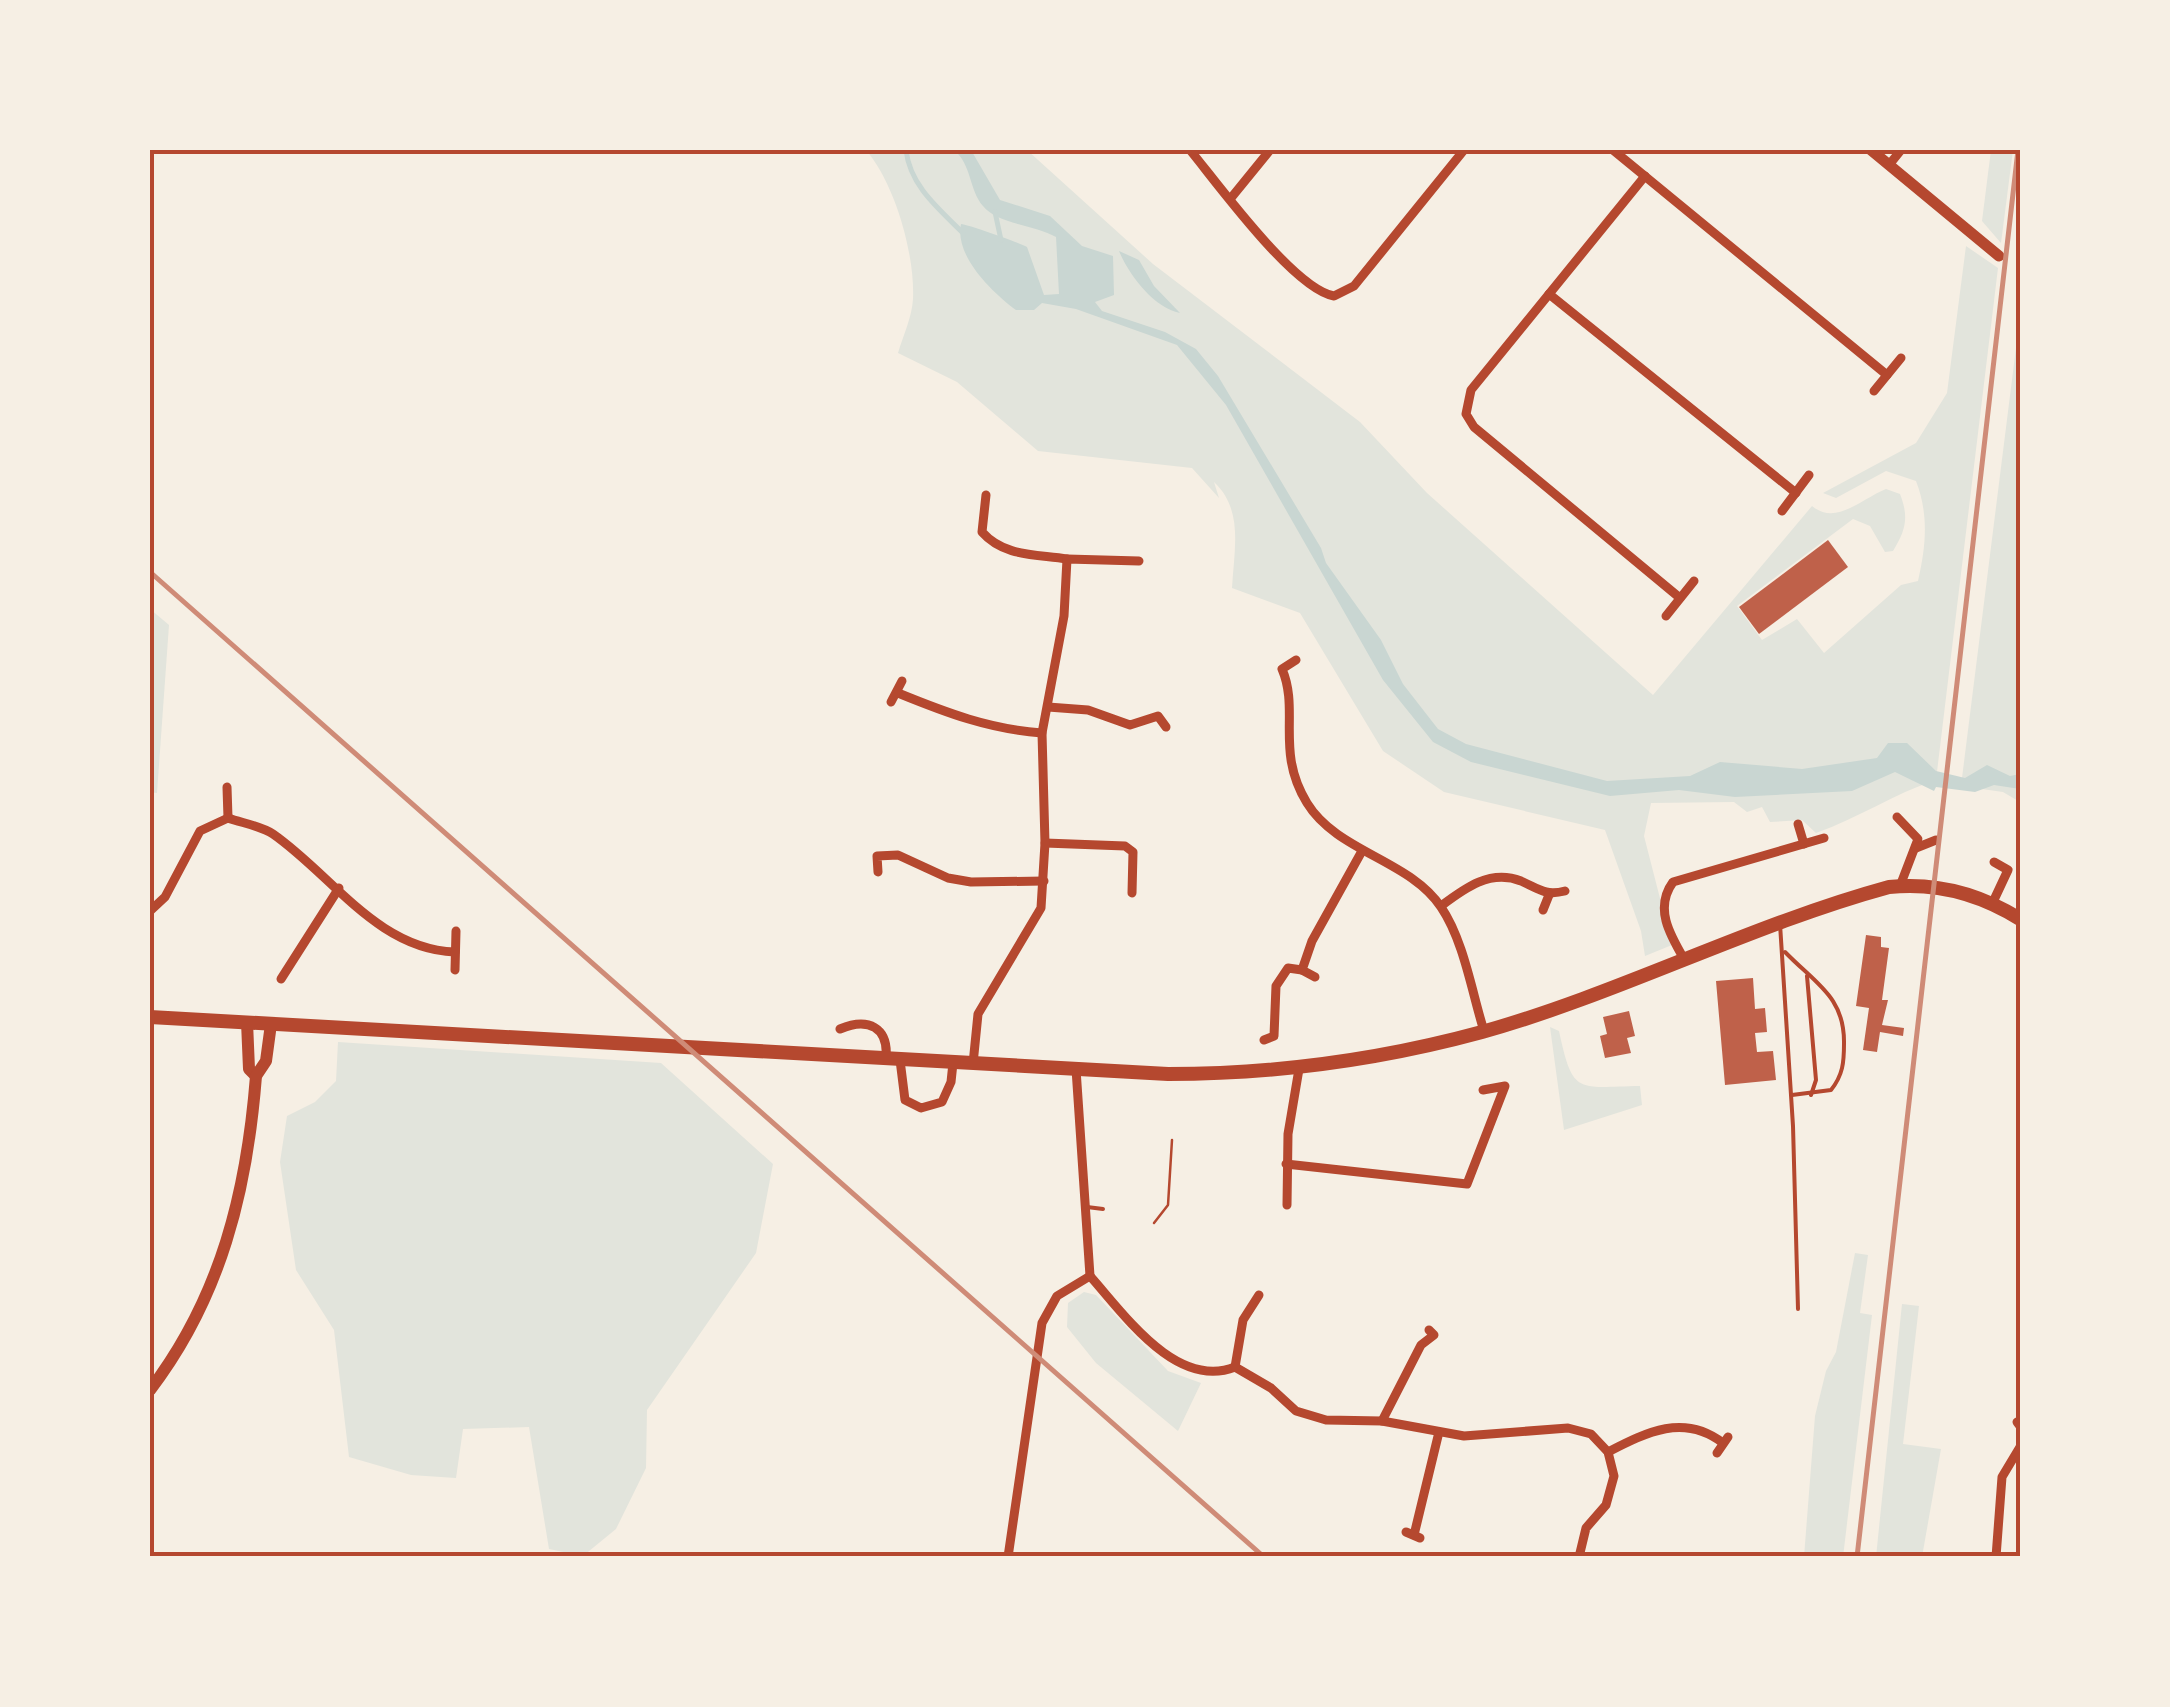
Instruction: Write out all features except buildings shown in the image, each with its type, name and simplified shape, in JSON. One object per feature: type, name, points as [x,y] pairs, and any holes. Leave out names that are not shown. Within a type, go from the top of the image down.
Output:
[{"type":"main road","points":[[150,1016],[1076,1069],[1198,1074],[1299,1069],[1381,1056],[1484,1031],[1780,923],[1900,886],[1965,892],[1994,902],[2020,919]]},
{"type":"main road","points":[[247,1022],[249,1069],[256,1076]]},
{"type":"main road","points":[[150,1390],[176,1356],[208,1299],[238,1211],[256,1076],[266,1061],[271,1024]]},
{"type":"street","points":[[1190,150],[1256,231],[1316,290],[1334,296],[1354,286],[1464,150]]},
{"type":"street","points":[[1230,198],[1270,150]]},
{"type":"street","points":[[1613,150],[1888,374]]},
{"type":"street","points":[[1871,150],[2000,256]]},
{"type":"street","points":[[1889,164],[1901,150]]},
{"type":"street","points":[[1645,176],[1471,390],[1466,405],[1468,421],[1680,598]]},
{"type":"street","points":[[1549,294],[1796,493]]},
{"type":"street","points":[[1874,391],[1900,358]]},
{"type":"street","points":[[1782,511],[1809,475]]},
{"type":"street","points":[[972,540],[982,532],[986,495]]},
{"type":"street","points":[[982,532],[993,545],[1016,553],[1138,561]]},
{"type":"street","points":[[973,1064],[978,1014],[994,981],[1032,928],[1044,881],[1042,733],[1064,616],[1067,559]]},
{"type":"street","points":[[1666,616],[1694,581]]},
{"type":"street","points":[[1269,674],[1296,660]]},
{"type":"street","points":[[1282,669],[1288,682],[1290,766],[1308,804],[1362,851],[1399,871],[1441,906],[1484,1031]]},
{"type":"street","points":[[890,702],[902,681]]},
{"type":"street","points":[[898,692],[963,720],[1000,730],[1042,733]]},
{"type":"street","points":[[1048,707],[1088,710],[1130,725],[1156,711],[1166,727]]},
{"type":"street","points":[[227,787],[228,818]]},
{"type":"street","points":[[1897,817],[1915,833],[1917,846],[1900,886]]},
{"type":"street","points":[[150,911],[165,898],[200,832],[228,818],[269,832],[339,888],[360,912],[408,942],[426,949],[455,952]]},
{"type":"street","points":[[1798,824],[1804,844]]},
{"type":"street","points":[[1125,846],[1133,836]]},
{"type":"street","points":[[1684,959],[1663,912],[1664,896],[1673,882],[1824,838]]},
{"type":"street","points":[[1917,846],[1936,840]]},
{"type":"street","points":[[1046,843],[1125,846],[1133,852],[1132,893]]},
{"type":"street","points":[[869,847],[878,856],[878,872]]},
{"type":"street","points":[[1302,970],[1312,941],[1362,851]]},
{"type":"street","points":[[878,856],[898,854],[948,878],[971,882],[1044,881]]},
{"type":"street","points":[[1994,862],[2020,876]]},
{"type":"street","points":[[1994,902],[2008,870]]},
{"type":"street","points":[[1441,906],[1471,884],[1489,878],[1508,877],[1548,896],[1566,891]]},
{"type":"street","points":[[281,978],[339,888]]},
{"type":"street","points":[[1543,910],[1548,896]]},
{"type":"street","points":[[454,970],[456,931]]},
{"type":"street","points":[[1264,1040],[1274,1036],[1276,986],[1288,968],[1314,977]]},
{"type":"street","points":[[840,1030],[862,1022],[877,1027],[886,1040],[905,1100],[921,1108],[942,1102],[948,1094],[953,1063]]},
{"type":"street","points":[[1076,1069],[1082,1208],[1090,1276],[1125,1316],[1187,1368],[1224,1371],[1235,1367]]},
{"type":"street","points":[[1287,1205],[1286,1164],[1299,1069]]},
{"type":"street","points":[[1467,1184],[1510,1084],[1483,1090]]},
{"type":"street","points":[[1286,1164],[1482,1186]]},
{"type":"street","points":[[1008,1557],[1038,1350],[1050,1304],[1090,1276]]},
{"type":"street","points":[[1235,1367],[1243,1320],[1261,1295]]},
{"type":"street","points":[[1382,1421],[1422,1345],[1434,1335]]},
{"type":"street","points":[[1235,1367],[1271,1388],[1296,1411],[1326,1420],[1382,1421],[1488,1436],[1568,1428],[1591,1434],[1608,1452],[1614,1476],[1612,1491],[1586,1528],[1578,1557]]},
{"type":"street","points":[[1608,1452],[1663,1427],[1688,1426],[1726,1440],[1717,1453]]},
{"type":"street","points":[[1413,1535],[1440,1432]]},
{"type":"street","points":[[1996,1557],[2002,1477],[2020,1447]]},
{"type":"lane","points":[[1780,923],[1792,1096],[1798,1309]]},
{"type":"lane","points":[[1783,950],[1844,1018],[1842,1072],[1832,1090],[1792,1096]]},
{"type":"lane","points":[[1804,972],[1810,982],[1816,1080],[1811,1096]]},
{"type":"lane","points":[[1082,1208],[1102,1208]]},
{"type":"path","points":[[1154,1223],[1168,1205],[1172,1140]]},
{"type":"shaded area","points":[[866,150],[1027,150],[1153,264],[1360,422],[1427,493],[1653,695],[1812,506],[1839,512],[1886,489],[1900,494],[1905,510],[1903,530],[1893,551],[1885,552],[1870,526],[1853,519],[1737,606],[1762,640],[1797,619],[1824,653],[1901,585],[1918,581],[1925,531],[1916,481],[1886,471],[1836,498],[1823,493],[1916,443],[1947,393],[1966,246],[1998,268],[1936,780],[1816,833],[1802,820],[1770,822],[1762,807],[1747,812],[1734,802],[1651,803],[1644,836],[1672,945],[1645,956],[1641,931],[1605,830],[1444,792],[1383,751],[1300,613],[1232,588],[1233,518],[1230,505],[1214,482],[1219,498],[1192,468],[1038,451],[957,382],[898,353],[912,306],[911,262],[894,200]]},
{"type":"shaded area","points":[[954,150],[971,150],[1000,200],[1050,216],[1082,246],[1113,256],[1114,295],[1095,302],[1102,311],[1165,332],[1196,349],[1218,376],[1321,548],[1326,563],[1381,640],[1403,684],[1438,729],[1466,744],[1607,781],[1690,776],[1720,762],[1802,769],[1877,758],[1888,743],[1907,743],[1936,771],[1965,778],[1987,765],[2010,776],[2020,774],[2020,789],[1994,785],[1975,792],[1936,787],[1934,791],[1895,772],[1852,791],[1735,797],[1679,790],[1610,796],[1471,762],[1433,742],[1383,680],[1226,405],[1177,345],[1076,309],[1042,303],[1034,310],[1016,310],[977,273],[963,249],[961,224],[1027,247],[1044,295],[1059,294],[1056,237],[989,212],[978,200],[964,163]]},
{"type":"shaded area","points":[[1991,150],[2013,150],[2001,243],[1982,221]]},
{"type":"shaded area","points":[[1119,251],[1139,260],[1154,286],[1180,313],[1161,305],[1144,289]]},
{"type":"shaded area","points":[[2020,316],[2020,802],[2003,792],[1961,786]]},
{"type":"shaded area","points":[[150,609],[169,625],[157,793],[150,792]]},
{"type":"shaded area","points":[[1550,1027],[1559,1031],[1569,1067],[1581,1083],[1640,1086],[1642,1105],[1564,1130]]},
{"type":"shaded area","points":[[338,1042],[661,1063],[773,1164],[756,1253],[647,1410],[646,1468],[616,1529],[583,1556],[549,1549],[529,1427],[463,1429],[456,1478],[411,1475],[349,1457],[334,1330],[296,1270],[280,1162],[287,1116],[315,1102],[336,1081]]},
{"type":"shaded area","points":[[1855,1253],[1868,1255],[1860,1313],[1872,1315],[1843,1557],[1804,1557],[1815,1416],[1826,1371],[1836,1352]]},
{"type":"shaded area","points":[[1084,1292],[1096,1295],[1168,1371],[1201,1383],[1178,1431],[1096,1363],[1067,1327],[1068,1303]]},
{"type":"shaded area","points":[[1902,1304],[1919,1306],[1903,1444],[1941,1449],[1922,1557],[1876,1557]]},
{"type":"waterway","points":[[906,150],[920,186],[964,234]]},
{"type":"waterway","points":[[995,212],[1001,240]]},
{"type":"railway","points":[[1857,1557],[2018,150]]},
{"type":"railway","points":[[150,572],[1264,1557]]}]
